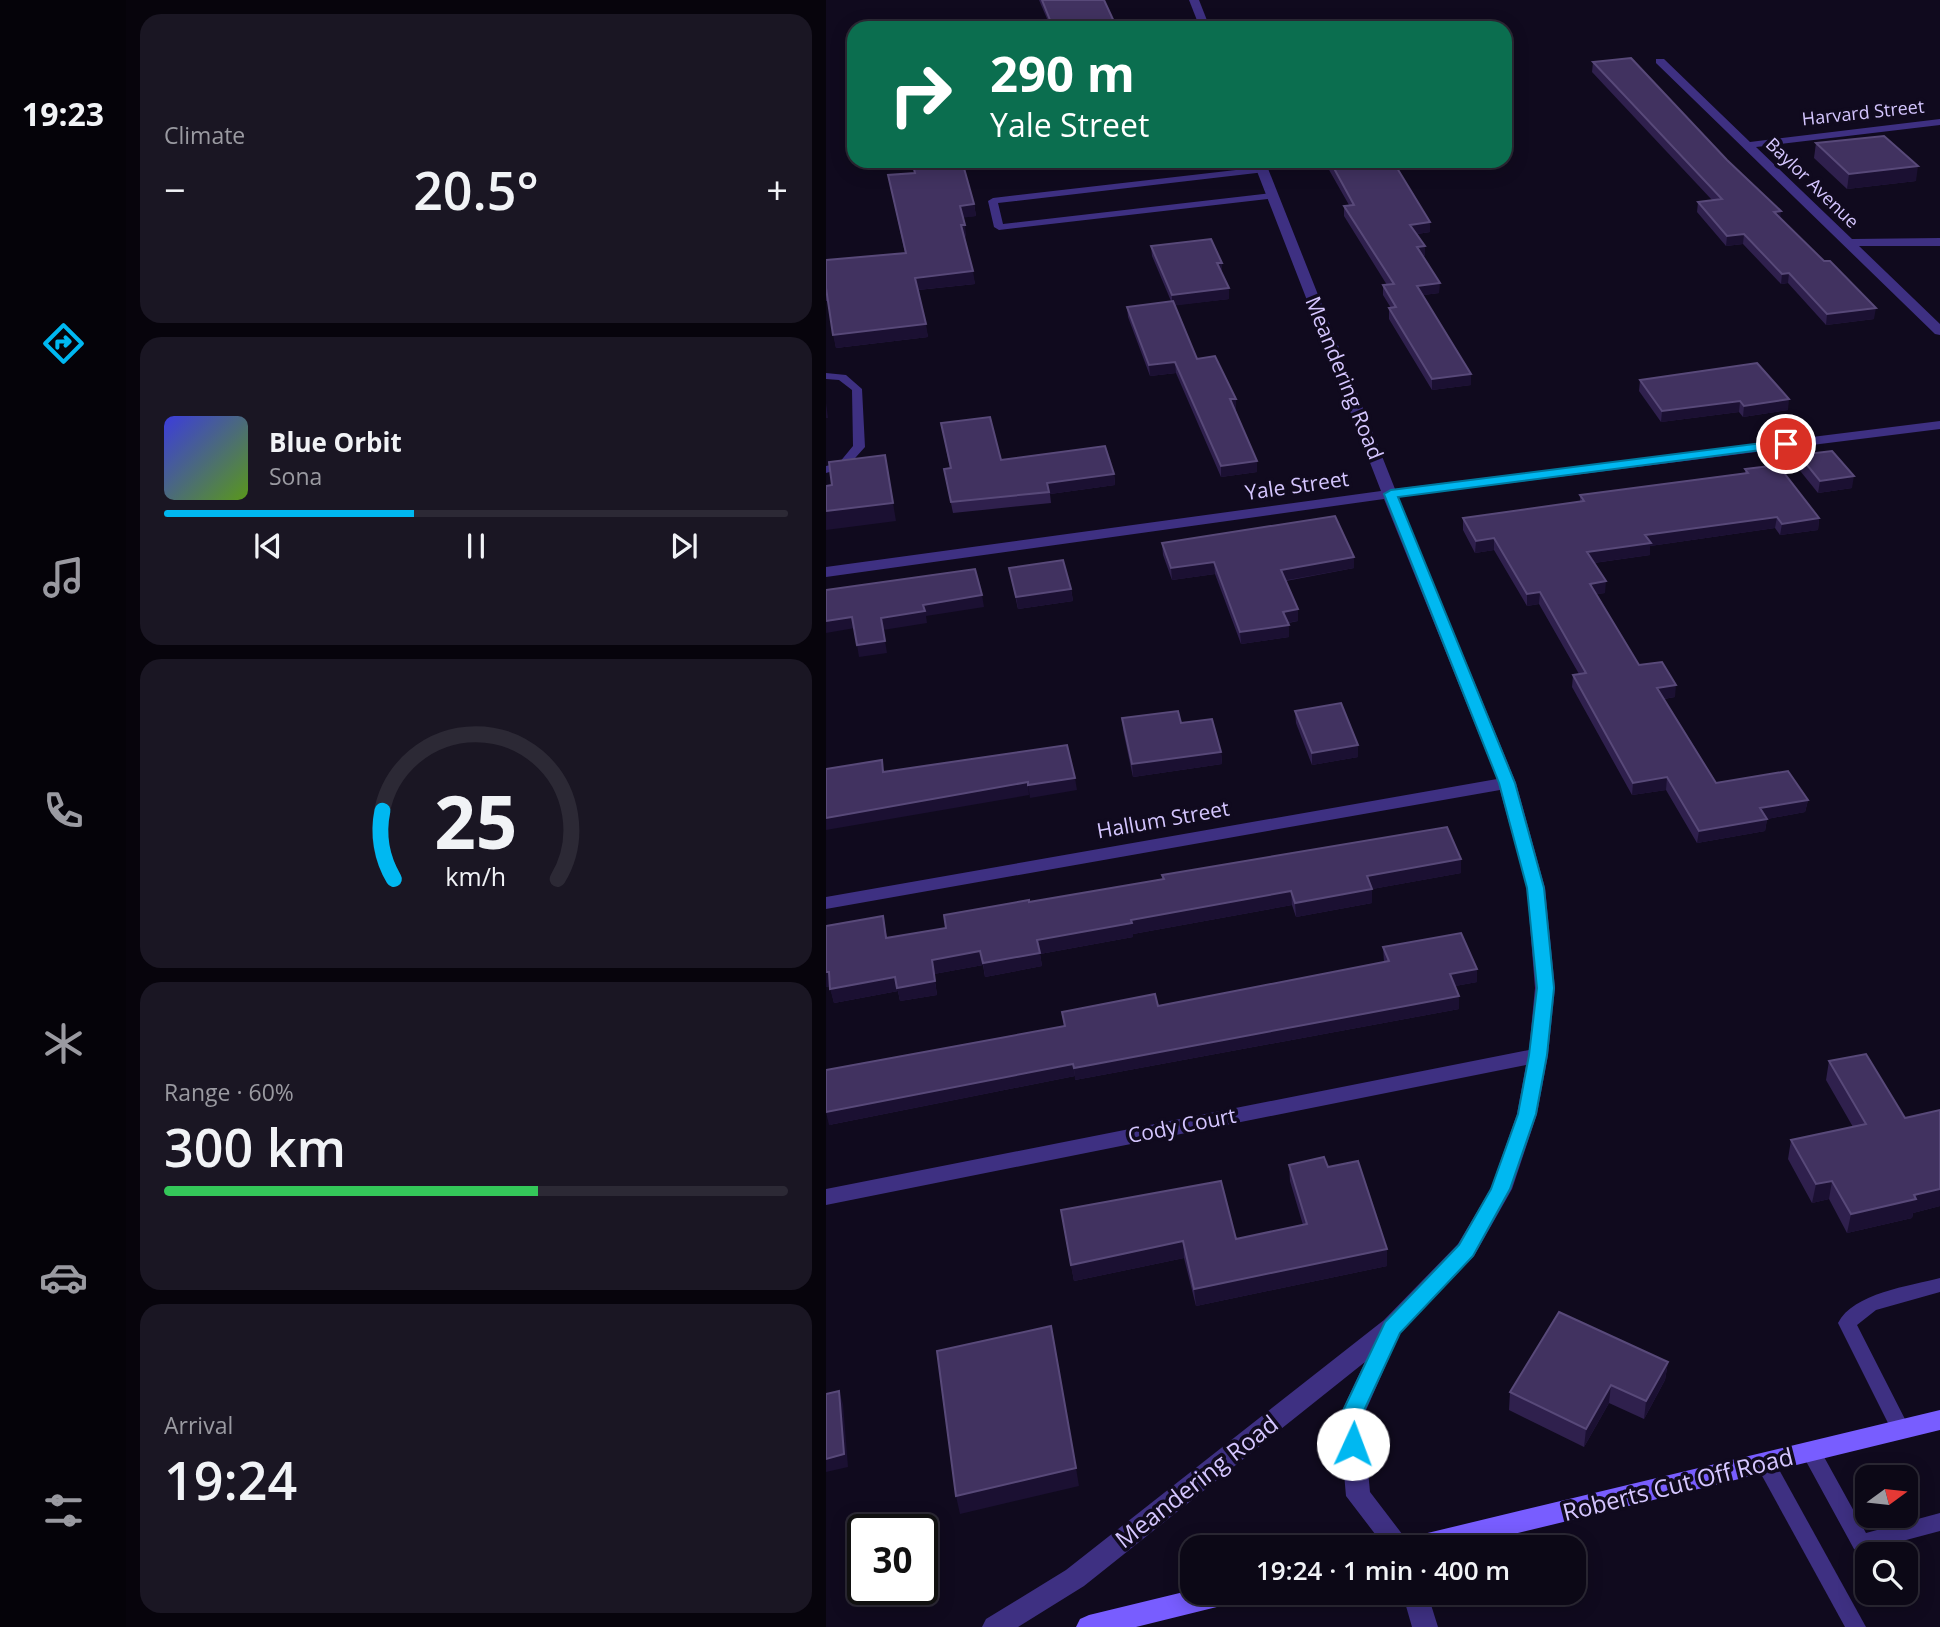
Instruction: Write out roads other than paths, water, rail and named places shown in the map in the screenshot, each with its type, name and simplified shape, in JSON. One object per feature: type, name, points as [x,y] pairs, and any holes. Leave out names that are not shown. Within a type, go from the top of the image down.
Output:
[{"type":"street","points":[[1194,0],[1202,21]]},
{"type":"street","name":"Baylor Avenue","points":[[1660,61],[1940,331]]},
{"type":"street","name":"Harvard Street","points":[[1748,145],[1940,122]]},
{"type":"street","name":"Meandering Road","points":[[995,1627],[1075,1578],[1392,1328],[1466,1251],[1501,1189],[1527,1114],[1538,1055],[1545,988],[1536,888],[1507,783],[1343,380],[1262,168]]},
{"type":"street","points":[[1849,243],[1940,242]]},
{"type":"street","name":"Yale Street","points":[[826,572],[1391,494],[1940,425]]},
{"type":"street","name":"Hallum Street","points":[[826,902],[1507,783]]},
{"type":"street","name":"Cody Court","points":[[826,1197],[1538,1055]]},
{"type":"street","name":"Meandering Road","points":[[1389,1535],[1358,1496],[1351,1417],[1392,1328]]},
{"type":"street","name":"Roberts Cut Off Road","points":[[1465,1535],[1940,1420]]},
{"type":"street","points":[[1089,1627],[1180,1604]]},
{"type":"street","points":[[1418,1605],[1424,1627]]},
{"type":"lane","points":[[1246,168],[993,201],[999,227],[1273,196]]},
{"type":"lane","points":[[826,376],[842,377],[857,389],[859,447],[843,465],[826,470]]},
{"type":"lane","points":[[1901,1429],[1847,1323],[1870,1304],[1940,1285]]},
{"type":"lane","points":[[1811,1452],[1861,1542],[1940,1522]]},
{"type":"lane","points":[[1765,1463],[1856,1627]]}]
